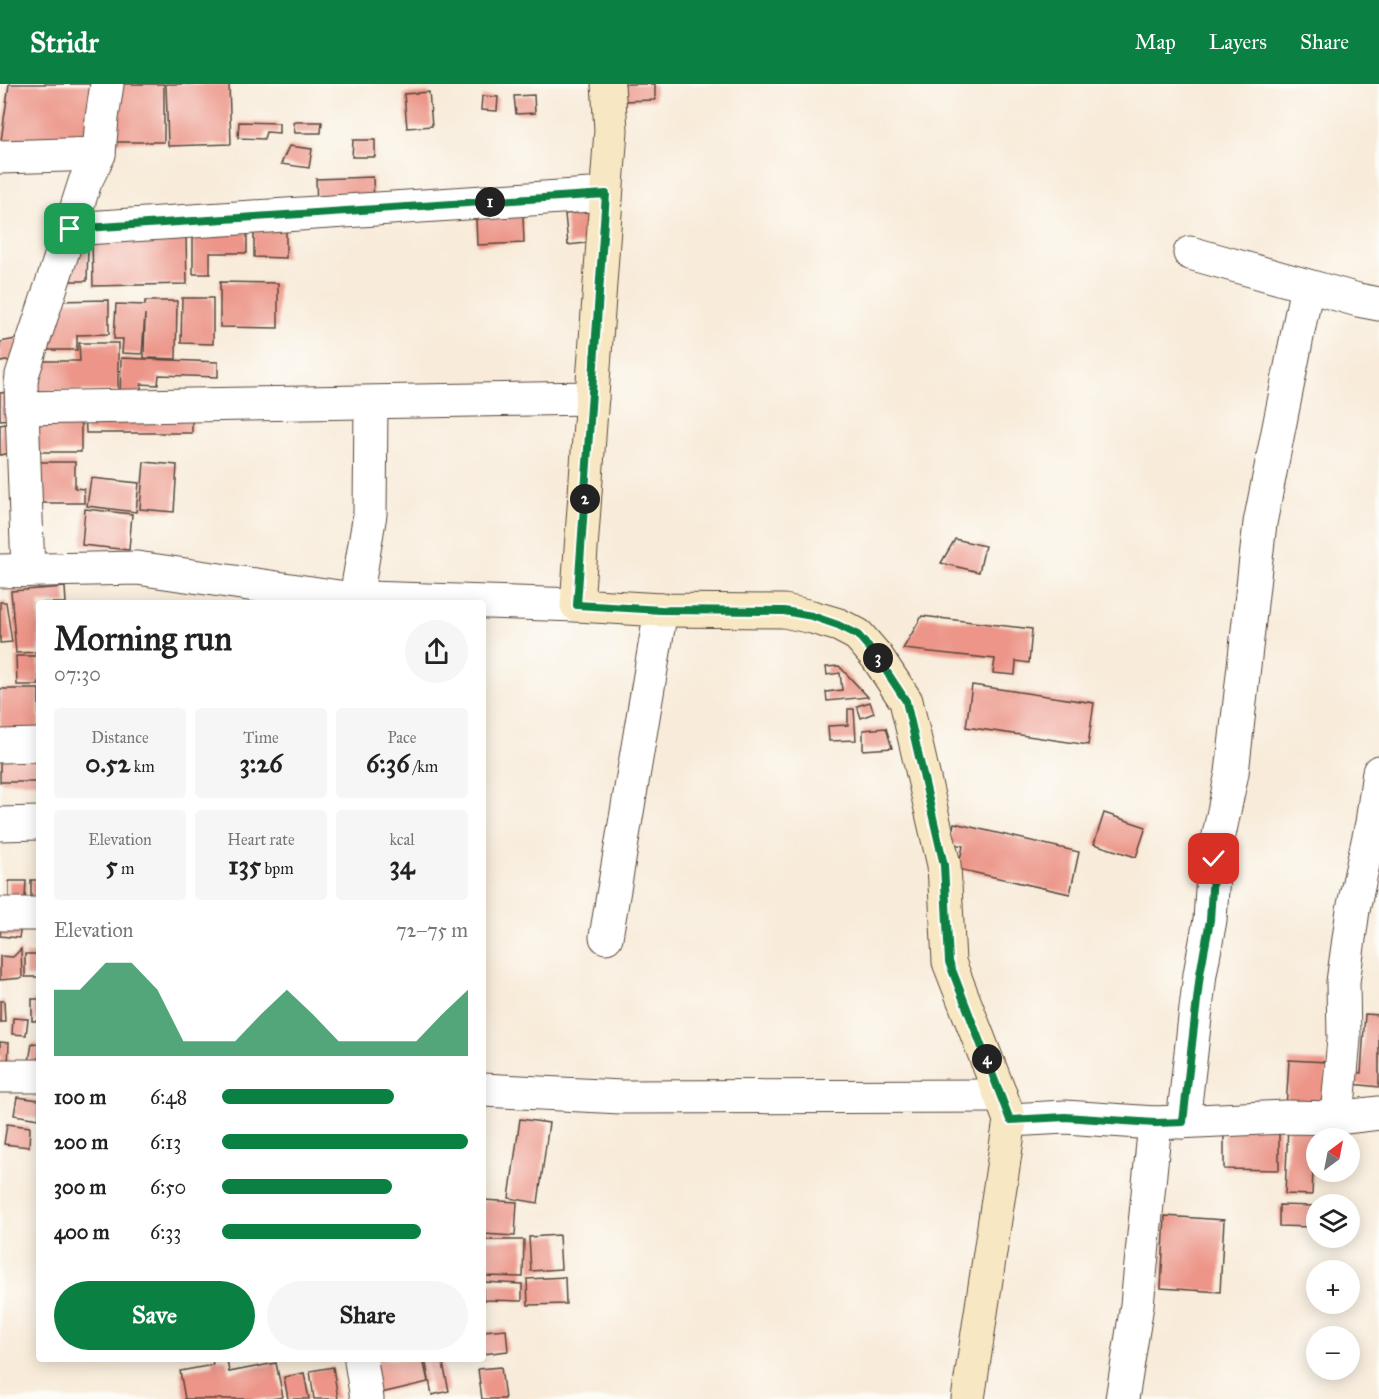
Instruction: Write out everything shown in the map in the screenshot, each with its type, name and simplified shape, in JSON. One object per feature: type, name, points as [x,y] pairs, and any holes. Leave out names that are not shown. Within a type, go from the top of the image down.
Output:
[{"type":"street","points":[[107,84],[99,154],[85,182],[70,229],[11,376],[21,384],[14,571],[137,568],[369,600],[371,403]]},
{"type":"street","points":[[577,605],[611,130],[608,84]]},
{"type":"street","points":[[0,157],[99,154]]},
{"type":"street","points":[[70,229],[606,194]]},
{"type":"street","points":[[1190,253],[1379,304]]},
{"type":"street","points":[[1122,1399],[1169,1123],[1210,920],[1214,859],[1232,773],[1260,523],[1307,286]]},
{"type":"street","points":[[21,408],[592,398]]},
{"type":"street","points":[[486,603],[661,610],[784,611],[812,616],[858,635],[877,657],[906,701],[944,865],[949,962],[1006,1108],[968,1399]]},
{"type":"street","points":[[606,937],[661,610]]},
{"type":"street","points":[[0,746],[36,745]]},
{"type":"street","points":[[1337,1118],[1344,1039],[1343,982],[1353,910],[1372,823],[1379,772]]},
{"type":"street","points":[[0,824],[36,823]]},
{"type":"street","points":[[0,914],[36,914]]},
{"type":"street","points":[[0,1076],[36,1076]]},
{"type":"street","points":[[486,1090],[621,1097],[1006,1108],[1065,1117],[1169,1123],[1286,1117],[1337,1118],[1379,1113]]},
{"type":"street","points":[[361,1362],[367,1399]]},
{"type":"building","points":[[9,84],[103,84],[95,152],[0,148]]},
{"type":"building","points":[[113,84],[164,84],[164,142],[114,142]]},
{"type":"building","points":[[166,84],[229,84],[231,144],[168,146]]},
{"type":"building","points":[[620,84],[655,84],[655,100],[621,101]]},
{"type":"building","points":[[429,92],[432,126],[407,128],[404,94]]},
{"type":"building","points":[[534,95],[535,113],[516,114],[514,96]]},
{"type":"building","points":[[482,96],[498,97],[497,111],[481,110]]},
{"type":"building","points":[[239,122],[279,123],[279,133],[266,132],[264,139],[238,138]]},
{"type":"building","points":[[293,122],[322,122],[321,133],[295,133]]},
{"type":"building","points":[[353,140],[375,140],[375,157],[352,157]]},
{"type":"building","points":[[289,146],[312,149],[309,168],[281,164]]},
{"type":"building","points":[[373,177],[374,206],[317,208],[316,179]]},
{"type":"building","points":[[591,211],[595,242],[568,245],[565,214]]},
{"type":"building","points":[[523,215],[524,243],[477,245],[476,217]]},
{"type":"building","points":[[193,227],[247,228],[247,253],[210,253],[210,274],[193,274]]},
{"type":"building","points":[[254,230],[286,230],[286,258],[254,257]]},
{"type":"building","points":[[186,237],[187,284],[93,286],[92,238]]},
{"type":"building","points":[[66,247],[88,247],[87,281],[65,281]]},
{"type":"building","points":[[220,282],[278,283],[278,328],[220,327]]},
{"type":"building","points":[[182,298],[213,298],[213,344],[181,343]]},
{"type":"building","points":[[109,300],[109,334],[77,335],[77,350],[39,350],[56,301]]},
{"type":"building","points":[[145,301],[177,301],[176,359],[144,358],[145,314],[142,354],[122,353],[123,339],[114,339],[116,304],[145,305]]},
{"type":"building","points":[[21,338],[24,358],[0,362],[0,342]]},
{"type":"building","points":[[79,343],[118,343],[118,391],[37,391],[37,361],[80,361]]},
{"type":"building","points":[[121,358],[218,362],[218,377],[159,375],[158,385],[141,384],[141,399],[120,398]]},
{"type":"building","points":[[9,392],[13,419],[0,420],[0,393]]},
{"type":"building","points":[[85,409],[192,409],[192,433],[86,433]]},
{"type":"building","points":[[32,412],[81,413],[81,452],[32,452]]},
{"type":"building","points":[[12,423],[17,452],[0,455],[0,425]]},
{"type":"building","points":[[34,462],[75,462],[75,488],[84,489],[84,503],[34,503]]},
{"type":"building","points":[[144,462],[177,465],[174,512],[140,509]]},
{"type":"building","points":[[91,478],[139,483],[136,512],[87,506]]},
{"type":"building","points":[[85,509],[132,514],[129,550],[82,545]]},
{"type":"building","points":[[955,539],[985,546],[979,572],[941,563]]},
{"type":"building","points":[[65,587],[66,600],[36,600],[36,652],[16,653],[11,591]]},
{"type":"building","points":[[0,602],[6,602],[12,642],[0,643]]},
{"type":"building","points":[[922,616],[1032,629],[1029,663],[1016,661],[1015,675],[993,673],[995,659],[903,649]]},
{"type":"building","points":[[16,656],[36,656],[36,685],[17,685]]},
{"type":"building","points":[[839,666],[868,697],[827,701],[826,692],[842,690],[840,673],[827,675],[826,667]]},
{"type":"building","points":[[972,685],[1094,703],[1088,745],[966,727]]},
{"type":"building","points":[[0,689],[36,689],[36,743],[0,743]]},
{"type":"building","points":[[870,702],[874,713],[861,718],[857,706]]},
{"type":"building","points":[[848,709],[854,709],[856,740],[829,741],[828,726],[848,725]]},
{"type":"building","points":[[886,728],[892,748],[863,750],[863,730]]},
{"type":"building","points":[[36,749],[36,782],[0,782],[0,750]]},
{"type":"building","points":[[1104,813],[1146,827],[1136,857],[1094,844]]},
{"type":"building","points":[[954,823],[1079,852],[1070,894],[958,869],[963,846],[950,843]]},
{"type":"building","points":[[31,880],[36,880],[36,898],[31,898]]},
{"type":"building","points":[[9,881],[26,881],[25,898],[9,898]]},
{"type":"building","points":[[3,918],[22,921],[19,938],[0,936]]},
{"type":"building","points":[[21,949],[22,978],[0,980],[0,956],[13,957]]},
{"type":"building","points":[[25,954],[36,954],[36,977],[25,977]]},
{"type":"building","points":[[32,999],[36,999],[36,1021],[32,1021]]},
{"type":"building","points":[[0,1001],[4,1001],[5,1022],[0,1022]]},
{"type":"building","points":[[1365,1014],[1379,1015],[1379,1087],[1343,1083],[1343,1072],[1361,1073]]},
{"type":"building","points":[[13,1018],[28,1019],[26,1035],[12,1034]]},
{"type":"building","points":[[0,1042],[9,1043],[8,1066],[0,1065]]},
{"type":"building","points":[[32,1043],[36,1044],[36,1069],[28,1068]]},
{"type":"building","points":[[1289,1060],[1327,1062],[1324,1110],[1286,1108]]},
{"type":"building","points":[[17,1097],[36,1100],[36,1119],[14,1115]]},
{"type":"building","points":[[520,1119],[549,1123],[538,1203],[509,1198]]},
{"type":"building","points":[[7,1124],[30,1127],[29,1147],[4,1144]]},
{"type":"building","points":[[1224,1124],[1279,1125],[1279,1170],[1224,1169]]},
{"type":"building","points":[[1288,1125],[1315,1127],[1306,1128],[1306,1182],[1313,1182],[1312,1194],[1285,1194]]},
{"type":"building","points":[[486,1200],[517,1202],[515,1236],[486,1234]]},
{"type":"building","points":[[1279,1205],[1306,1206],[1306,1227],[1279,1226]]},
{"type":"building","points":[[1165,1216],[1224,1220],[1220,1292],[1161,1288]]},
{"type":"building","points":[[559,1235],[561,1269],[531,1271],[529,1237]]},
{"type":"building","points":[[486,1240],[524,1240],[523,1277],[486,1276]]},
{"type":"building","points":[[565,1277],[566,1304],[528,1305],[527,1279]]},
{"type":"building","points":[[486,1282],[522,1284],[522,1301],[486,1300]]},
{"type":"building","points":[[506,1329],[508,1351],[486,1354],[486,1331]]},
{"type":"building","points":[[212,1362],[227,1362],[229,1372],[276,1363],[283,1397],[185,1399],[180,1371],[213,1365]]},
{"type":"building","points":[[369,1362],[424,1362],[428,1382],[377,1394]]},
{"type":"building","points":[[426,1362],[443,1362],[449,1391],[432,1395]]},
{"type":"building","points":[[333,1367],[338,1399],[314,1399],[310,1371]]},
{"type":"building","points":[[501,1367],[505,1399],[482,1399],[478,1369]]},
{"type":"building","points":[[304,1373],[309,1399],[288,1399],[284,1377]]},
{"type":"route","points":[[70,229],[606,194],[577,605],[661,610],[784,611],[812,616],[838,625],[858,635],[877,657],[906,701],[944,865],[949,962],[1010,1120],[1065,1117],[1155,1123],[1183,1122],[1200,974],[1210,920],[1214,859]]}]
